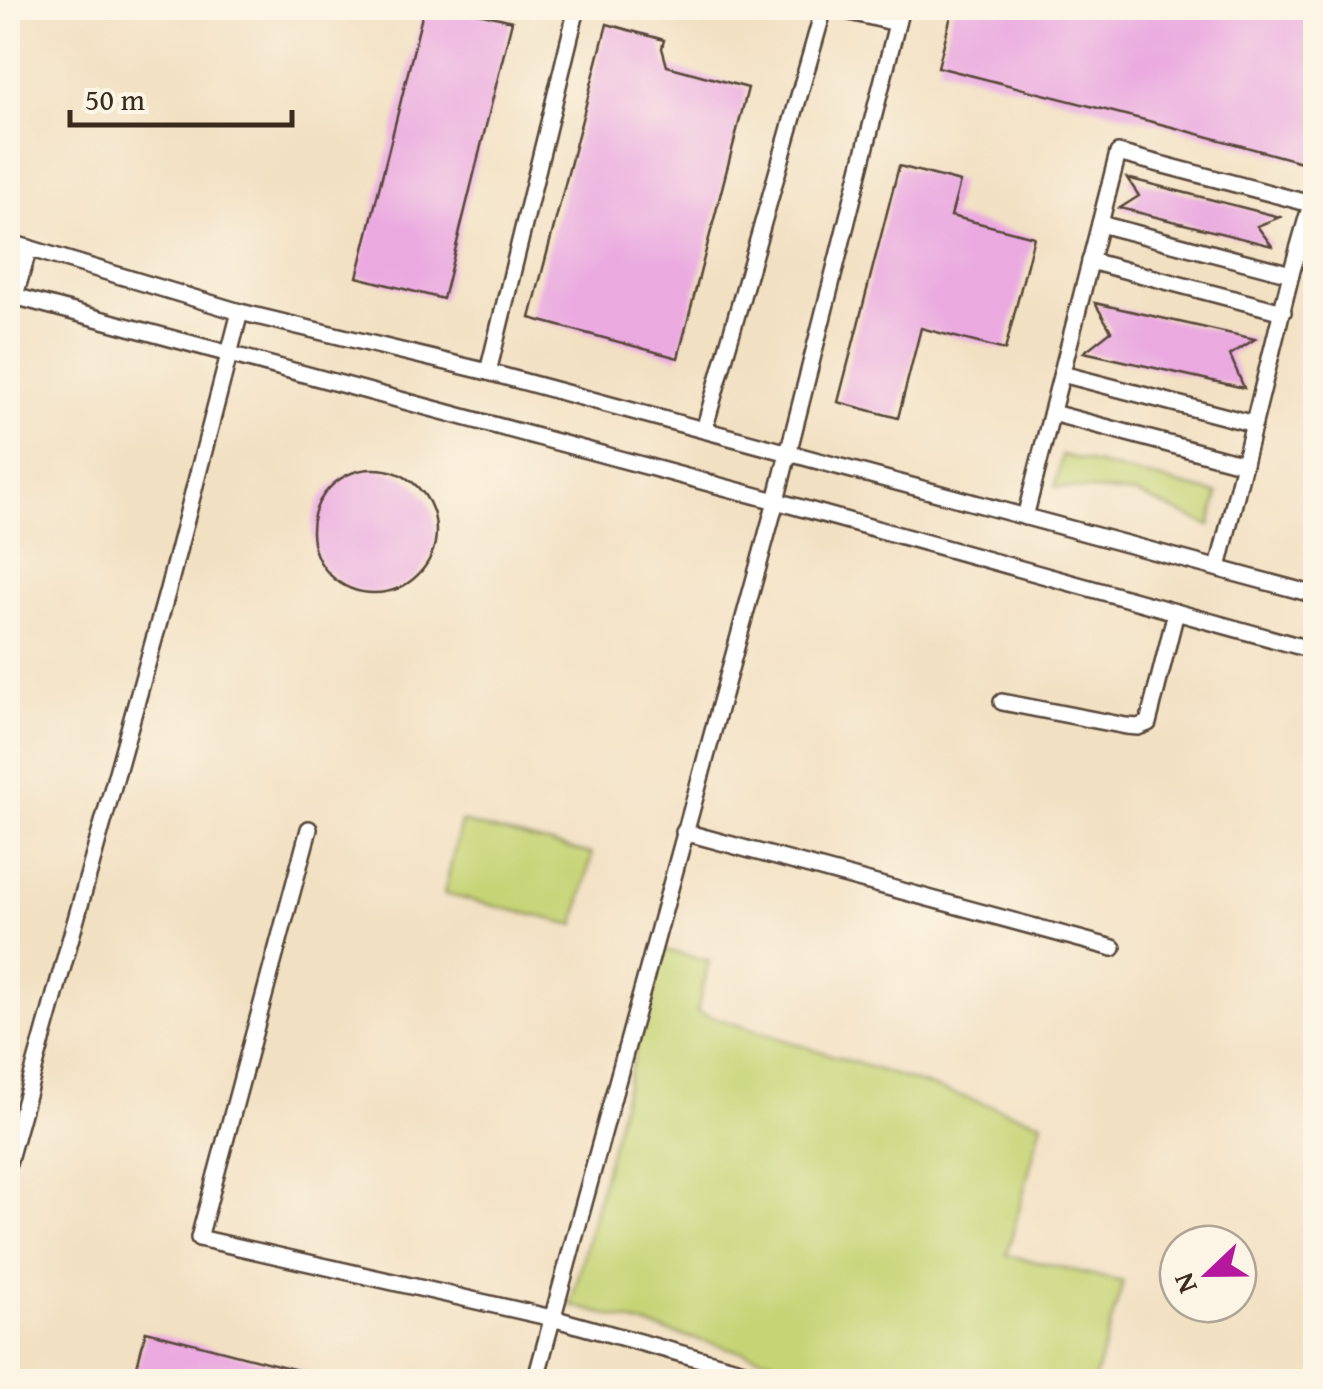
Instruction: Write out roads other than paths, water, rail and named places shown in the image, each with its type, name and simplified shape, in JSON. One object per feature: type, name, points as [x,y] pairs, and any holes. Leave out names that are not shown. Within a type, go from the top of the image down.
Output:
[{"type":"lane","points":[[488,372],[577,8]]},
{"type":"lane","points":[[704,430],[824,8]]},
{"type":"lane","points":[[535,1382],[776,501],[899,15],[833,8]]},
{"type":"lane","points":[[1025,517],[1118,153],[1311,204],[1218,568]]},
{"type":"lane","points":[[1100,224],[1291,274]]},
{"type":"lane","points":[[8,242],[240,312],[488,372],[1316,595]]},
{"type":"lane","points":[[8,319],[29,248]]},
{"type":"lane","points":[[1090,261],[1283,312]]},
{"type":"lane","points":[[14,296],[1316,651]]},
{"type":"lane","points":[[8,1163],[168,593],[240,312]]},
{"type":"lane","points":[[1062,374],[1254,424]]},
{"type":"lane","points":[[1052,414],[1244,464]]},
{"type":"lane","points":[[1002,702],[1126,726],[1148,723],[1176,612]]},
{"type":"lane","points":[[309,829],[199,1238],[552,1318],[784,1382]]},
{"type":"lane","points":[[684,832],[1112,948]]}]
